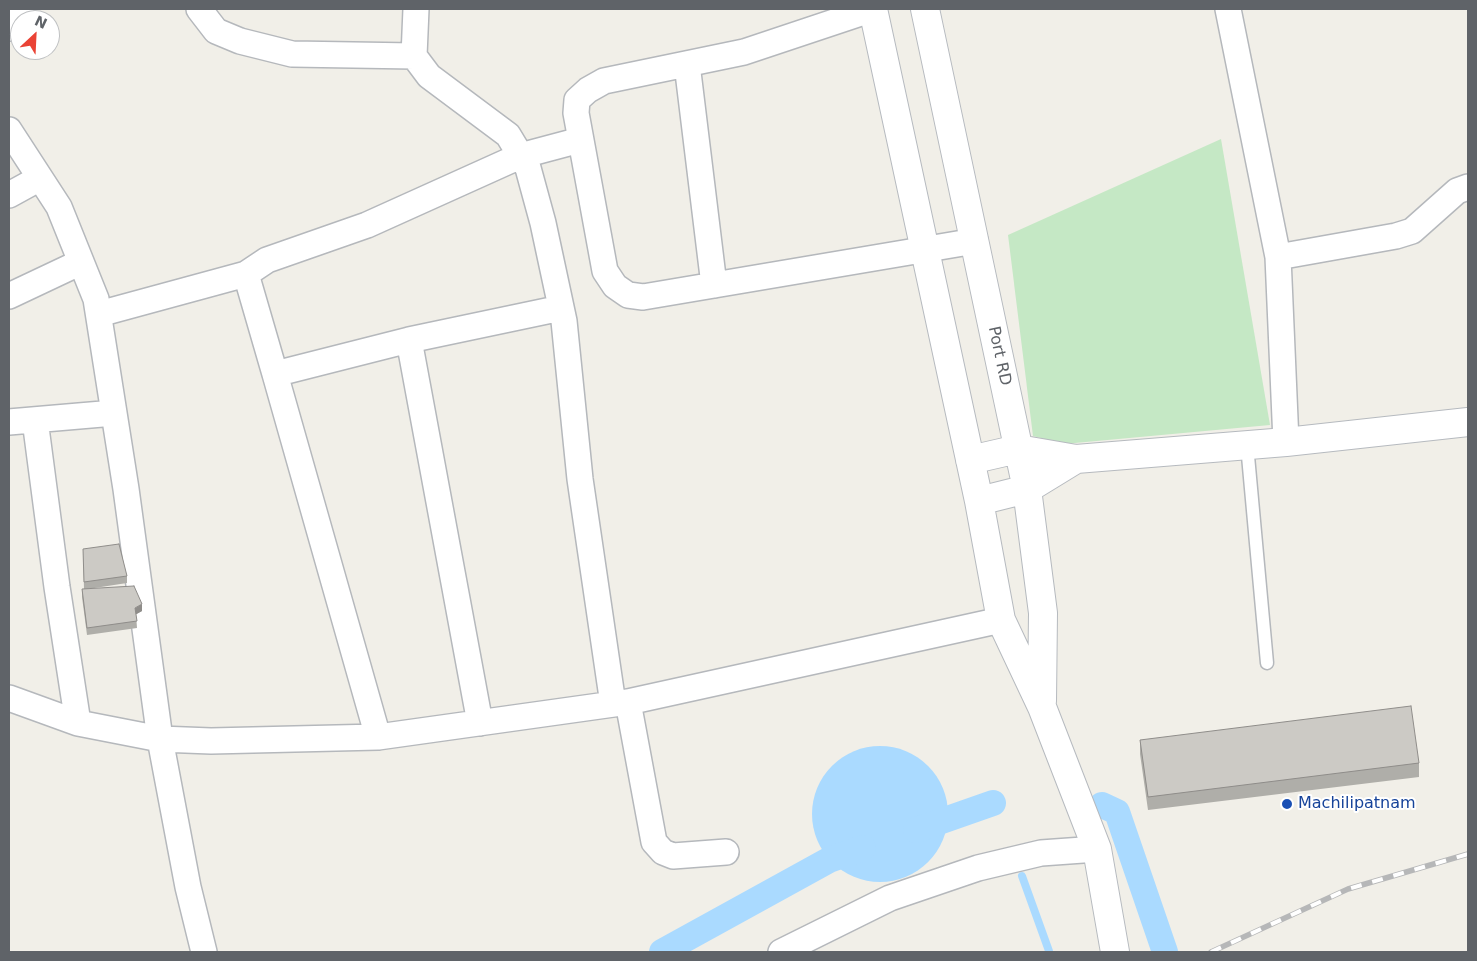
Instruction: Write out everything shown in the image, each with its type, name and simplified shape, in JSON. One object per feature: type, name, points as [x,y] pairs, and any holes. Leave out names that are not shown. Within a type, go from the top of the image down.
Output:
[{"type":"main road","points":[[873,9],[970,460],[1001,620],[1042,707],[1097,849],[1114,952]]},
{"type":"main road","name":"Port RD","points":[[925,9],[1027,489],[1043,613],[1042,707]]},
{"type":"main road","points":[[970,460],[1018,449],[1076,459],[1286,442],[1468,422]]},
{"type":"main road","points":[[978,501],[1027,489],[1076,459]]},
{"type":"street","points":[[9,28],[21,9]]},
{"type":"street","points":[[199,9],[216,30],[240,41],[292,54],[414,56]]},
{"type":"street","points":[[416,9],[414,56],[429,76],[508,135],[528,168],[543,223],[561,308],[580,479],[621,703],[654,842],[663,852],[673,856],[726,852]]},
{"type":"street","points":[[873,9],[744,52],[604,82],[588,90],[578,100],[576,113],[604,270],[615,286],[628,295],[643,298],[975,241]]},
{"type":"street","points":[[1228,9],[1278,257],[1286,442]]},
{"type":"street","points":[[687,64],[714,285]]},
{"type":"street","points":[[9,130],[59,207],[96,298],[126,489],[160,739],[188,887],[204,952]]},
{"type":"street","points":[[99,314],[246,274],[267,260],[367,225],[520,156],[580,140]]},
{"type":"street","points":[[9,195],[40,178]]},
{"type":"street","points":[[1278,257],[1396,236],[1412,231],[1457,191],[1468,187]]},
{"type":"street","points":[[9,296],[81,262]]},
{"type":"street","points":[[246,274],[378,737]]},
{"type":"street","points":[[275,374],[409,340],[561,308]]},
{"type":"street","points":[[409,340],[480,723]]},
{"type":"street","points":[[9,422],[114,413]]},
{"type":"street","points":[[35,420],[57,587],[78,722]]},
{"type":"street","points":[[9,698],[78,722],[160,739],[211,741],[378,737],[621,703],[1001,620]]},
{"type":"street","points":[[780,952],[890,898],[978,868],[1041,853],[1097,849]]},
{"type":"lane","points":[[1247,445],[1267,663]]},
{"type":"green space","points":[[1221,139],[1270,425],[1064,444],[1033,436],[1008,235]]},
{"type":"water","points":[[880,746],[906,751],[918,757],[928,766],[937,776],[943,788],[948,814],[943,840],[937,852],[928,862],[918,871],[906,877],[880,882],[854,877],[842,871],[832,862],[823,852],[817,840],[812,814],[817,788],[823,776],[832,766],[842,757],[854,751]]},
{"type":"building","points":[[119,544],[127,576],[84,582],[83,549]]},
{"type":"building","points":[[134,586],[142,604],[135,608],[137,621],[87,628],[82,589]]},
{"type":"building","points":[[1411,706],[1419,763],[1148,797],[1140,740]]},
{"type":"waterway","points":[[916,830],[993,803]]},
{"type":"waterway","points":[[1102,805],[1117,812],[1165,952]]},
{"type":"waterway","points":[[662,952],[829,860],[863,848]]},
{"type":"waterway","points":[[1022,876],[1049,951]]},
{"type":"railway","points":[[1211,952],[1348,889],[1468,854]]},
{"type":"place","name":"Machilipatnam","points":[[1287,804]]}]
